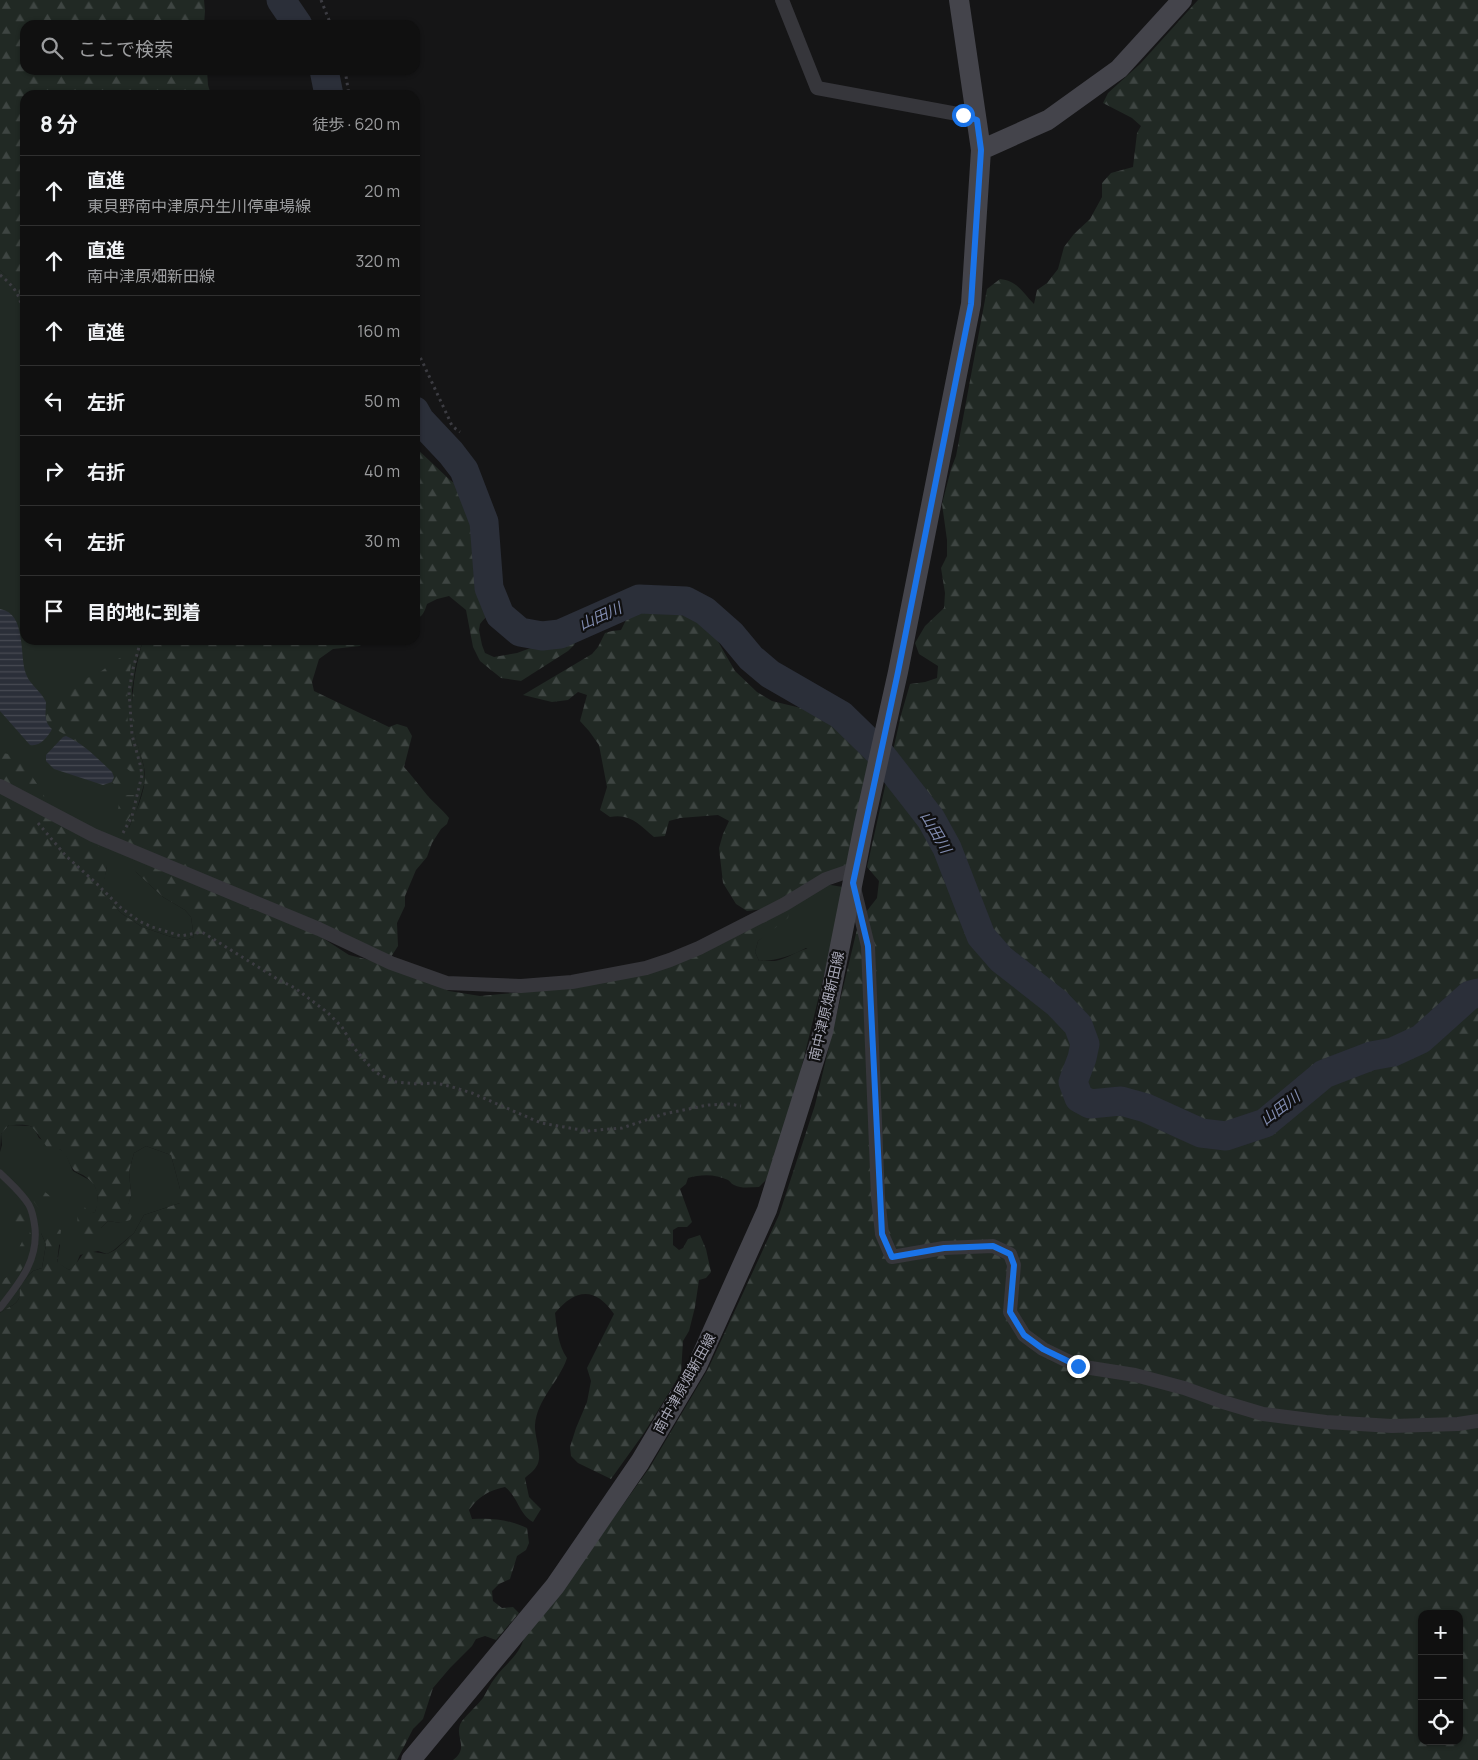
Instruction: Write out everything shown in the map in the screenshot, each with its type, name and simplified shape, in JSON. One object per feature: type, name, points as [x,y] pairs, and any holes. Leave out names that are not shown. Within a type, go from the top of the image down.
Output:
[{"type":"main road","name":"南中津原畑新田線","points":[[411,1760],[555,1586],[640,1462],[697,1366],[768,1210],[823,1032],[864,825],[898,672],[971,304],[981,150],[959,0]]},
{"type":"main road","points":[[981,150],[1048,120],[1119,68],[1182,0]]},
{"type":"street","points":[[782,0],[817,88],[963,115],[977,120]]},
{"type":"street","points":[[0,786],[93,835],[259,903],[391,963],[447,984],[521,986],[572,982],[628,973],[670,960],[699,948],[785,904],[826,879],[854,876],[868,946],[878,1198],[882,1234],[892,1257],[944,1248],[993,1246],[1010,1254],[1014,1265],[1010,1312],[1024,1335],[1043,1349],[1078,1366],[1151,1379],[1263,1414],[1326,1422],[1392,1426],[1458,1424],[1478,1421]]},
{"type":"lane","points":[[0,1173],[29,1205],[33,1216],[36,1246],[33,1258],[26,1271],[0,1308]]},
{"type":"path","points":[[321,0],[329,20]]},
{"type":"path","points":[[345,75],[348,90]]},
{"type":"path","points":[[0,275],[8,282],[18,295],[20,301]]},
{"type":"path","points":[[420,357],[448,419],[452,426],[460,432]]},
{"type":"path","points":[[117,845],[132,816],[142,775],[132,735],[129,691],[140,645]]},
{"type":"path","points":[[29,802],[32,815],[44,832],[66,856],[120,907],[139,921],[172,934],[186,936],[202,932],[295,988],[337,1022],[373,1070],[380,1075],[402,1083],[435,1083],[449,1086],[472,1093],[540,1123],[587,1131],[622,1128],[664,1114],[708,1105],[729,1104],[742,1106]]},
{"type":"green space","points":[[0,0],[204,0],[204,20],[20,20],[20,75],[207,75],[210,90],[20,90],[20,296],[9,278],[0,270]]},
{"type":"green space","points":[[1198,0],[1478,0],[1478,1760],[453,1760],[461,1750],[459,1726],[462,1721],[481,1701],[493,1680],[520,1649],[524,1637],[562,1590],[650,1467],[708,1369],[779,1215],[815,1105],[859,921],[877,898],[879,881],[867,867],[901,715],[910,684],[937,678],[938,666],[919,654],[915,643],[925,626],[944,608],[945,593],[941,568],[947,556],[947,540],[942,504],[956,456],[987,289],[1000,279],[1006,280],[1016,285],[1034,304],[1037,290],[1047,283],[1058,269],[1064,247],[1074,234],[1090,219],[1102,197],[1102,183],[1111,173],[1133,167],[1137,133],[1141,126],[1132,118],[1103,103],[1108,93],[1140,64]]},
{"type":"green space","points":[[0,270],[9,278],[20,295],[20,645],[142,645],[132,690],[135,734],[144,767],[145,781],[135,816],[129,827],[136,872],[163,897],[185,910],[191,917],[194,937],[186,940],[171,937],[142,927],[121,913],[101,893],[107,866],[0,786]]},
{"type":"green space","points":[[420,452],[457,485],[470,478],[478,487],[494,564],[489,613],[480,624],[479,630],[485,653],[494,657],[517,653],[536,646],[560,630],[564,630],[573,639],[575,644],[568,651],[521,681],[501,678],[480,661],[473,647],[466,610],[449,596],[427,604],[420,616]]},
{"type":"green space","points":[[658,605],[687,613],[699,619],[712,631],[735,671],[757,692],[772,701],[801,708],[847,729],[871,751],[848,866],[765,909],[747,911],[736,904],[723,883],[719,848],[729,821],[718,815],[680,818],[669,821],[665,836],[654,837],[629,818],[610,817],[600,810],[607,787],[599,745],[580,721],[587,695],[578,692],[568,700],[552,702],[523,695],[592,654],[605,633],[621,630],[627,618],[645,607]]},
{"type":"green space","points":[[142,645],[361,645],[333,649],[319,659],[312,682],[314,691],[389,727],[397,724],[407,727],[412,736],[404,767],[449,818],[447,824],[441,829],[432,843],[427,857],[416,870],[405,896],[405,906],[397,923],[398,946],[391,957],[123,842],[139,804],[145,780],[132,711],[137,663]]},
{"type":"green space","points":[[134,650],[130,671],[127,715],[131,741],[140,773],[134,774],[126,768],[121,769],[126,780],[118,788],[112,782],[114,777],[112,772],[74,740],[47,724],[46,715],[48,708],[63,699],[64,690],[74,682],[96,675]]},
{"type":"green space","points":[[0,753],[8,754],[21,763],[39,787],[51,810],[0,782]]},
{"type":"green space","points":[[0,791],[92,838],[103,852],[107,866],[102,893],[121,913],[142,927],[171,937],[186,940],[194,937],[191,917],[185,910],[163,897],[136,872],[125,854],[318,935],[349,955],[390,965],[449,991],[480,996],[522,992],[631,975],[791,903],[788,918],[758,941],[755,952],[759,961],[783,959],[810,948],[816,949],[822,954],[827,963],[796,1090],[767,1179],[759,1187],[743,1187],[734,1185],[728,1180],[719,1177],[698,1176],[688,1178],[686,1184],[680,1189],[692,1222],[687,1227],[678,1227],[673,1230],[673,1245],[679,1250],[683,1248],[688,1239],[700,1235],[706,1249],[711,1272],[706,1278],[699,1280],[689,1331],[683,1341],[681,1373],[644,1433],[611,1479],[578,1463],[571,1456],[570,1447],[587,1402],[591,1381],[587,1368],[614,1314],[600,1299],[585,1294],[577,1295],[570,1299],[555,1313],[557,1331],[567,1358],[540,1407],[535,1425],[539,1452],[538,1463],[534,1470],[525,1478],[529,1497],[541,1509],[533,1522],[524,1514],[510,1491],[505,1487],[484,1495],[469,1510],[472,1519],[500,1520],[527,1528],[529,1543],[526,1550],[517,1556],[510,1579],[499,1584],[492,1591],[493,1601],[502,1608],[513,1607],[519,1613],[496,1640],[485,1636],[476,1639],[472,1646],[433,1688],[423,1719],[413,1729],[397,1760],[0,1760],[0,1313],[18,1301],[19,1286],[33,1271],[42,1268],[46,1244],[41,1233],[44,1229],[53,1227],[61,1230],[57,1262],[69,1270],[87,1251],[107,1254],[115,1250],[134,1233],[144,1215],[180,1203],[180,1189],[171,1155],[146,1146],[134,1153],[129,1171],[131,1196],[128,1206],[133,1214],[130,1220],[121,1223],[108,1221],[101,1228],[101,1235],[95,1238],[87,1238],[78,1235],[77,1210],[84,1205],[88,1214],[95,1212],[97,1196],[95,1186],[74,1170],[65,1153],[59,1149],[48,1148],[34,1129],[25,1125],[9,1125],[1,1134],[0,1152]]},
{"type":"green space","points":[[135,795],[130,816],[122,830],[118,818],[118,808],[122,796]]},
{"type":"green space","points":[[825,884],[843,887],[827,963],[806,948],[784,957],[759,961],[755,952],[758,941],[769,931],[791,903]]},
{"type":"green space","points":[[9,1125],[30,1126],[34,1128],[39,1138],[65,1152],[73,1171],[93,1182],[97,1191],[98,1203],[95,1212],[88,1215],[77,1210],[101,1228],[108,1221],[121,1223],[131,1196],[129,1171],[134,1153],[146,1146],[171,1155],[180,1189],[180,1203],[144,1215],[134,1233],[114,1250],[107,1254],[98,1251],[80,1255],[76,1265],[69,1270],[57,1263],[60,1245],[41,1233],[46,1244],[42,1268],[33,1271],[19,1286],[18,1301],[0,1313],[0,1152],[2,1145],[1,1134]]},
{"type":"green space","points":[[40,1189],[52,1199],[53,1204],[46,1214],[43,1214],[29,1195],[32,1190]]},
{"type":"green space","points":[[7,1191],[13,1193],[21,1209],[27,1214],[28,1229],[32,1240],[26,1262],[12,1285],[0,1290],[0,1280],[11,1273],[15,1256],[23,1237],[14,1219]]},
{"type":"shaded area","points":[[0,609],[9,612],[18,627],[26,674],[46,702],[46,720],[52,729],[40,743],[30,745],[0,711]]},
{"type":"shaded area","points":[[66,736],[85,747],[112,772],[114,777],[112,782],[103,785],[54,769],[46,761],[46,755]]},
{"type":"waterway","name":"山田川","points":[[281,0],[295,20]]},
{"type":"waterway","name":"山田川","points":[[325,75],[328,90]]},
{"type":"waterway","name":"山田川","points":[[420,420],[464,470],[484,522],[489,588],[500,615],[520,632],[542,636],[560,634],[639,599],[686,601],[705,611],[731,634],[751,658],[770,674],[841,715],[878,751],[931,819],[947,848],[981,936],[1001,959],[1057,1003],[1078,1025],[1085,1044],[1073,1082],[1079,1098],[1090,1104],[1121,1101],[1146,1108],[1201,1133],[1226,1136],[1265,1123],[1324,1074],[1371,1056],[1393,1052],[1421,1039],[1470,995],[1478,993]]},
{"type":"route","points":[[963,115],[977,120],[981,150],[971,304],[898,672],[853,883],[868,946],[878,1198],[882,1234],[892,1257],[944,1248],[993,1246],[1010,1254],[1014,1265],[1010,1312],[1024,1335],[1043,1349],[1078,1366]]}]
